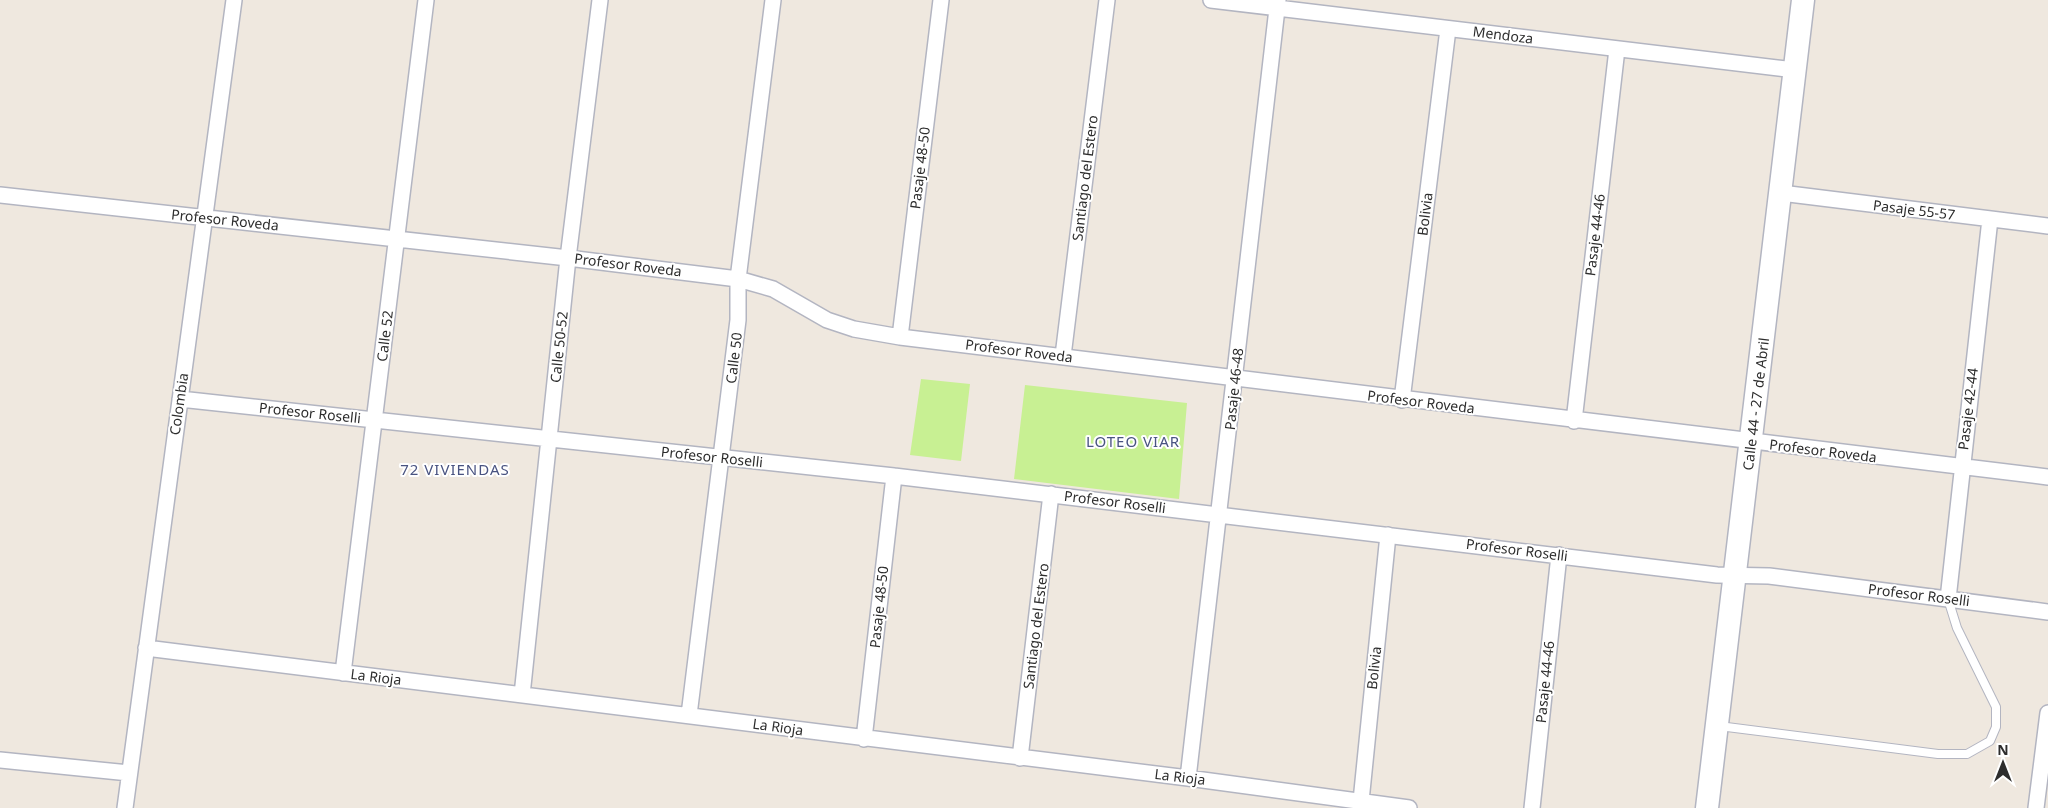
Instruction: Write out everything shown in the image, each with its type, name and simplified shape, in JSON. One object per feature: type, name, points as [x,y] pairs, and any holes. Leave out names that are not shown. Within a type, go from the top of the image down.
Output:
[{"type":"street","name":"Colombia","points":[[125,808],[234,0]]},
{"type":"street","name":"Calle 52","points":[[344,673],[426,0]]},
{"type":"street","name":"Calle 50-52","points":[[522,695],[568,258],[600,0]]},
{"type":"street","name":"Calle 50","points":[[689,715],[722,457],[738,320],[738,279],[773,0]]},
{"type":"street","name":"Pasaje 48-50","points":[[900,337],[940,0]]},
{"type":"street","name":"Santiago del Estero","points":[[1064,356],[1107,0]]},
{"type":"street","name":"Mendoza","points":[[1211,0],[1277,3],[1448,29],[1795,70]]},
{"type":"street","name":"Calle 44 - 27 de Abril","points":[[1707,808],[1752,442],[1803,0]]},
{"type":"street","name":"Pasaje 46-48","points":[[1188,778],[1220,514],[1277,3]]},
{"type":"street","name":"Bolivia","points":[[1402,400],[1448,29]]},
{"type":"street","name":"Pasaje 44-46","points":[[1574,421],[1617,49]]},
{"type":"street","name":"Pasaje 55-57","points":[[1781,193],[2048,226]]},
{"type":"street","name":"Profesor Roveda","points":[[0,194],[738,279],[773,289],[827,320],[854,329],[900,337],[1574,421],[2048,477]]},
{"type":"street","name":"Pasaje 42-44","points":[[1948,599],[1990,219]]},
{"type":"street","name":"Profesor Roselli","points":[[180,399],[894,476],[1717,575],[1769,576],[2048,612]]},
{"type":"street","name":"Pasaje 48-50","points":[[864,739],[894,476]]},
{"type":"street","name":"Santiago del Estero","points":[[1020,758],[1051,494]]},
{"type":"street","name":"Bolivia","points":[[1361,801],[1388,535]]},
{"type":"street","name":"Pasaje 44-46","points":[[1532,808],[1559,555]]},
{"type":"street","name":"La Rioja","points":[[146,648],[1188,778],[1409,808]]},
{"type":"street","points":[[2036,808],[2048,713]]},
{"type":"street","points":[[0,760],[129,773]]},
{"type":"lane","points":[[1717,726],[1938,754],[1967,754],[1990,741],[1996,727],[1996,707],[1957,628],[1948,599]]},
{"type":"green space","points":[[921,379],[970,384],[961,461],[910,455]]},
{"type":"green space","points":[[1025,385],[1187,403],[1179,499],[1014,479]]},
{"type":"district","name":"LOTEO VIAR","points":[[1133,442]]},
{"type":"district","name":"72 VIVIENDAS","points":[[455,470]]}]
